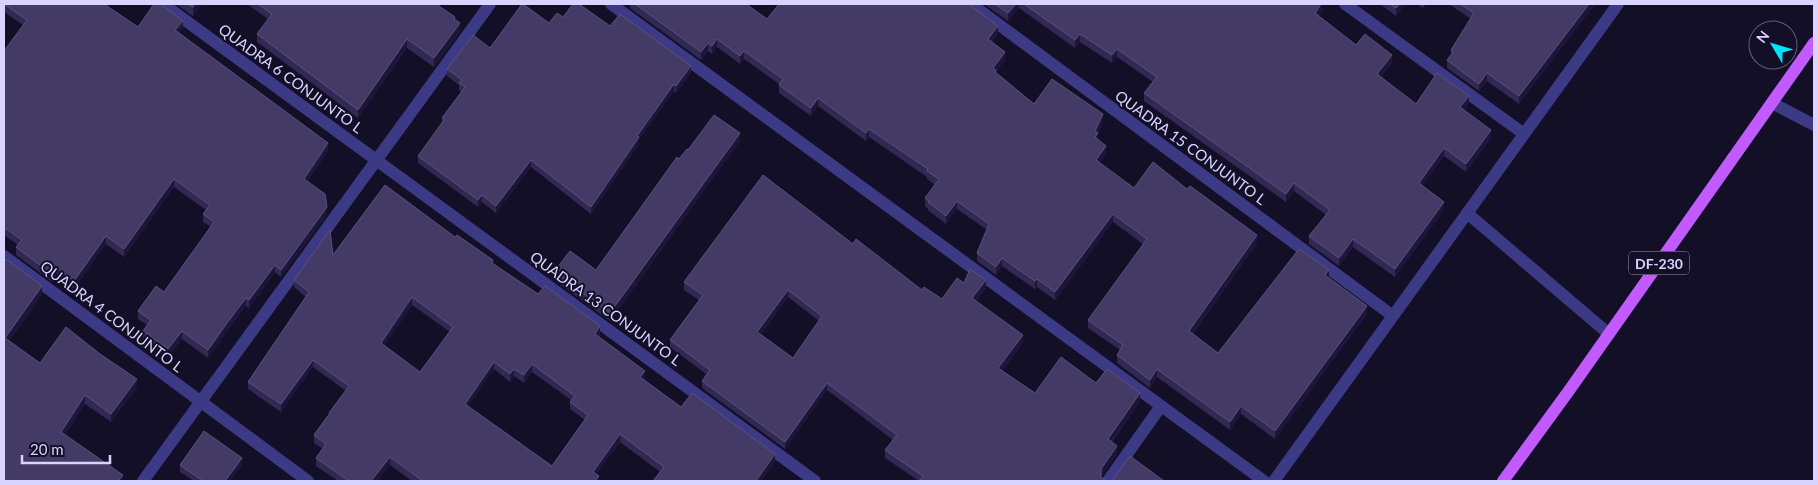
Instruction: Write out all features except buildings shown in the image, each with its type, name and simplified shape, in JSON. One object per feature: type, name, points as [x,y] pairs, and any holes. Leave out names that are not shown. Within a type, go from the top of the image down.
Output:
[{"type":"main road","name":"DF-230","points":[[1503,481],[1814,43]]},
{"type":"street","name":"QUADRA 6 CONJUNTO L","points":[[163,4],[377,160]]},
{"type":"street","points":[[143,481],[490,4]]},
{"type":"street","points":[[611,4],[1264,481]]},
{"type":"street","name":"QUADRA 15 CONJUNTO L","points":[[971,4],[1393,316]]},
{"type":"street","points":[[1345,4],[1524,134]]},
{"type":"street","points":[[1274,481],[1618,4]]},
{"type":"street","points":[[1772,103],[1814,124]]},
{"type":"street","name":"QUADRA 13 CONJUNTO L","points":[[377,160],[816,481]]},
{"type":"street","points":[[1467,213],[1609,334]]},
{"type":"street","name":"QUADRA 4 CONJUNTO L","points":[[4,256],[308,481]]},
{"type":"street","points":[[1108,481],[1161,406]]}]
